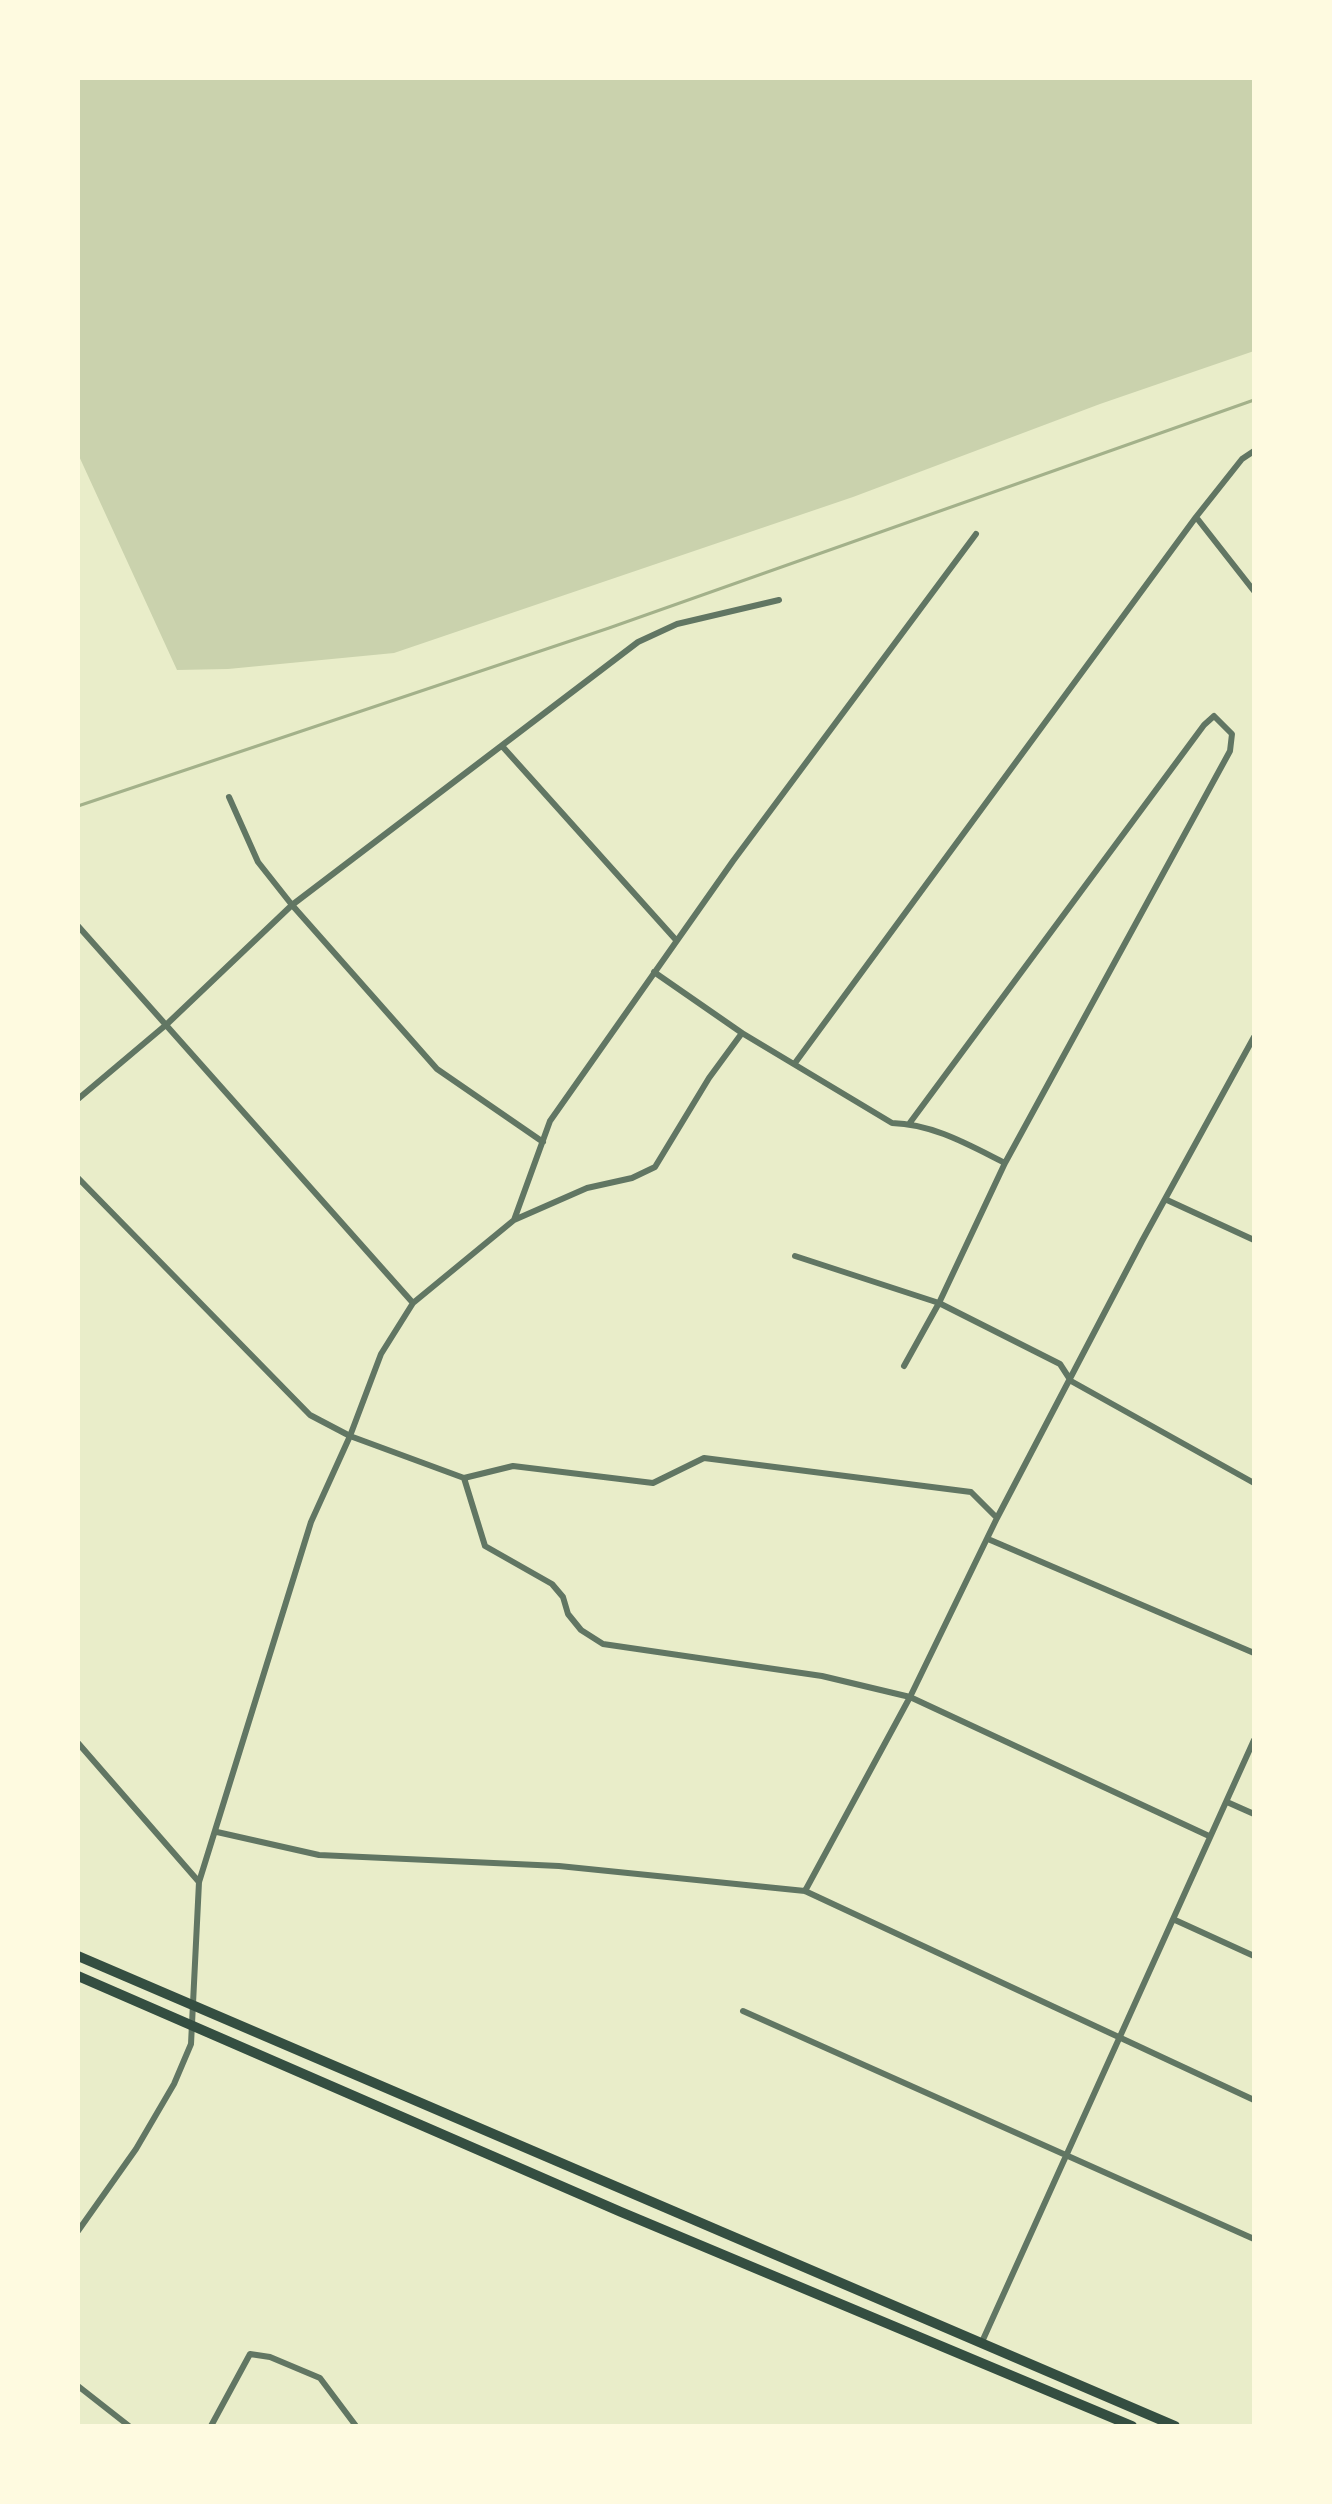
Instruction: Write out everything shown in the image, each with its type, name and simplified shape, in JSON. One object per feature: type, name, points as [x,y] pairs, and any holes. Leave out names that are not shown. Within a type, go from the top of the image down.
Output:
[{"type":"highway","points":[[78,1956],[1175,2426]]},
{"type":"highway","points":[[78,1976],[621,2212],[1132,2426]]},
{"type":"street","points":[[795,1063],[1196,517],[1242,459],[1254,451]]},
{"type":"street","points":[[1196,517],[1254,591]]},
{"type":"street","points":[[514,1220],[550,1121],[676,940],[976,534]]},
{"type":"street","points":[[78,1099],[167,1024],[292,905],[638,642],[677,624],[779,600]]},
{"type":"street","points":[[904,1366],[939,1303],[1005,1163],[1230,751],[1232,734],[1214,716],[1204,725],[909,1124]]},
{"type":"street","points":[[502,746],[676,940]]},
{"type":"street","points":[[229,797],[258,862],[292,905],[437,1069],[543,1142]]},
{"type":"street","points":[[78,926],[413,1303]]},
{"type":"street","points":[[654,972],[742,1033],[892,1123],[909,1124],[949,1135],[1005,1163]]},
{"type":"street","points":[[78,2231],[136,2149],[174,2084],[191,2044],[199,1882],[311,1522],[350,1436],[381,1354],[413,1303],[514,1220],[587,1188],[632,1178],[655,1167],[709,1078],[742,1033]]},
{"type":"street","points":[[805,1891],[910,1697],[997,1518],[1142,1241],[1254,1037]]},
{"type":"street","points":[[78,1178],[310,1415],[350,1436],[464,1478],[513,1466],[653,1483],[704,1458],[971,1492],[997,1518]]},
{"type":"street","points":[[1167,1200],[1254,1240]]},
{"type":"street","points":[[795,1256],[939,1303],[1060,1364],[1071,1381],[1254,1483]]},
{"type":"street","points":[[464,1478],[485,1546],[552,1584],[575,1622],[603,1644],[822,1676],[910,1697],[1209,1836]]},
{"type":"street","points":[[988,1539],[1254,1653]]},
{"type":"street","points":[[981,2344],[1254,1740]]},
{"type":"street","points":[[78,1743],[199,1882]]},
{"type":"street","points":[[1227,1802],[1254,1814]]},
{"type":"street","points":[[217,1832],[319,1855],[559,1866],[805,1891],[1254,2100]]},
{"type":"street","points":[[1175,1920],[1254,1956]]},
{"type":"street","points":[[743,2011],[1254,2239]]},
{"type":"street","points":[[211,2426],[250,2354],[270,2357],[320,2378],[356,2426]]},
{"type":"street","points":[[78,2386],[129,2426]]},
{"type":"green space","points":[[78,78],[1254,78],[1254,351],[1100,404],[853,497],[394,653],[228,669],[177,670],[78,454]]},
{"type":"waterway","points":[[78,806],[609,628],[1254,400]]}]
